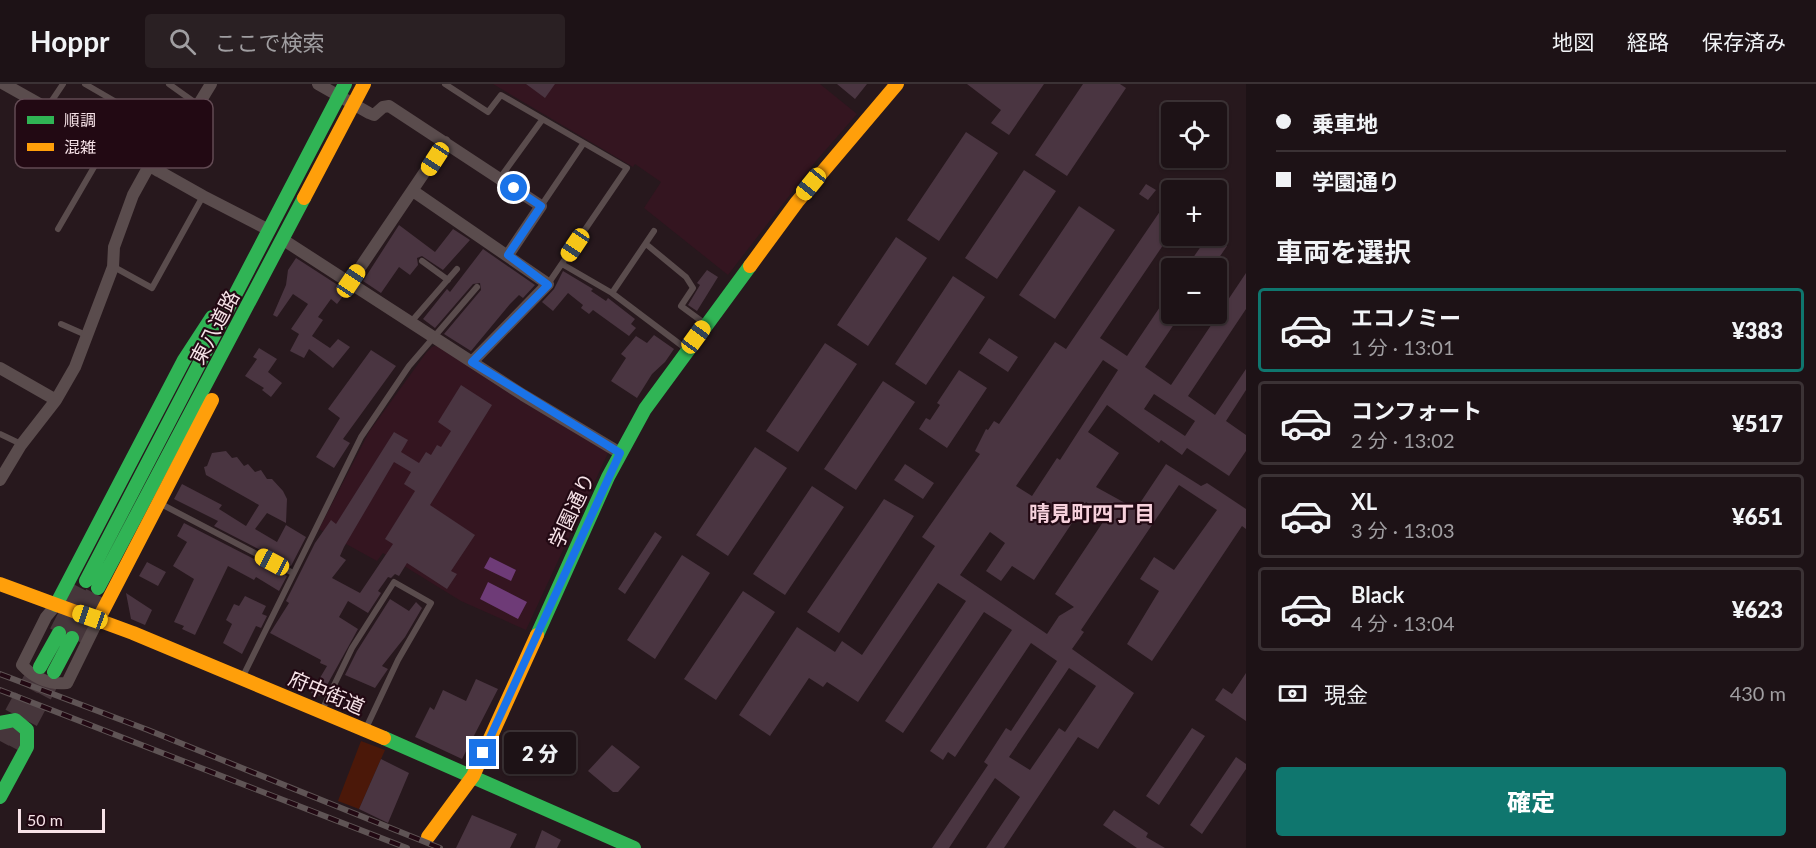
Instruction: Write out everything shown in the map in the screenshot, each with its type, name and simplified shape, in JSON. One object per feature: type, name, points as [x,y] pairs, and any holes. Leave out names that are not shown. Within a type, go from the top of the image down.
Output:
[{"type":"main road","name":"東八道路","points":[[98,588],[364,84]]},
{"type":"main road","name":"学園通り","points":[[428,837],[472,776],[620,453],[645,409],[796,202],[897,84]]},
{"type":"main road","name":"東八道路","points":[[86,581],[342,90]]},
{"type":"main road","points":[[286,197],[305,173],[328,133],[334,134],[334,141]]},
{"type":"main road","points":[[56,605],[184,360],[255,258]]},
{"type":"main road","points":[[98,620],[232,362],[268,265]]},
{"type":"main road","name":"府中街道","points":[[0,585],[98,620],[243,677],[634,848]]},
{"type":"main road","points":[[47,669],[65,635]]},
{"type":"main road","points":[[0,723],[7,719],[18,721],[27,730],[28,738],[27,747],[0,797]]},
{"type":"main road","points":[[0,773],[14,748]]},
{"type":"street","points":[[4,84],[31,99]]},
{"type":"street","points":[[201,99],[212,84]]},
{"type":"street","points":[[318,84],[342,90],[353,105],[374,115],[388,106],[541,206],[508,255]]},
{"type":"street","points":[[351,281],[445,142]]},
{"type":"street","points":[[0,480],[21,445],[56,400],[75,367],[113,267],[114,247],[133,195],[154,168],[269,230]]},
{"type":"street","points":[[413,191],[548,285],[472,362]]},
{"type":"street","points":[[282,239],[351,281],[472,362],[620,453]]},
{"type":"street","points":[[0,368],[56,400]]},
{"type":"street","points":[[56,605],[46,617],[22,665],[30,674],[54,684],[67,683],[98,620]]},
{"type":"lane","points":[[52,99],[63,84]]},
{"type":"lane","points":[[85,84],[111,99]]},
{"type":"lane","points":[[169,84],[190,99]]},
{"type":"lane","points":[[445,84],[488,112],[501,95],[627,168],[548,285]]},
{"type":"lane","points":[[500,178],[542,120]]},
{"type":"lane","points":[[541,206],[583,144]]},
{"type":"lane","points":[[58,229],[93,168]]},
{"type":"lane","points":[[113,267],[152,288],[203,196]]},
{"type":"lane","points":[[612,293],[654,231]]},
{"type":"lane","points":[[646,243],[686,277],[693,288],[681,306],[705,324]]},
{"type":"lane","points":[[422,261],[448,280]]},
{"type":"lane","points":[[562,264],[612,293],[687,349]]},
{"type":"lane","points":[[411,322],[458,269]]},
{"type":"lane","points":[[243,677],[361,437],[432,336],[477,287]]},
{"type":"lane","points":[[62,324],[86,335]]},
{"type":"lane","points":[[0,434],[21,445]]},
{"type":"lane","points":[[158,502],[293,573]]},
{"type":"lane","points":[[322,710],[352,648],[394,582],[431,603],[398,660],[365,729]]},
{"type":"shaded area","points":[[493,84],[820,84],[857,114],[816,161],[728,275],[644,208],[661,182],[635,164],[633,167]]},
{"type":"shaded area","points":[[437,345],[609,451],[526,630],[461,601],[383,553],[377,561],[319,529],[369,432],[426,353]]},
{"type":"shaded area","points":[[490,557],[516,570],[511,581],[484,568]]},
{"type":"shaded area","points":[[488,582],[527,602],[518,619],[480,599]]},
{"type":"shaded area","points":[[361,741],[385,750],[359,809],[338,801]]},
{"type":"building","points":[[526,84],[555,84],[545,98]]},
{"type":"building","points":[[837,84],[867,84],[855,99]]},
{"type":"building","points":[[967,84],[1044,84],[1009,135],[991,123],[1001,110]]},
{"type":"building","points":[[1083,84],[1120,84],[1126,88],[1067,176],[1035,155]]},
{"type":"building","points":[[966,132],[998,153],[939,241],[907,220]]},
{"type":"building","points":[[1024,170],[1056,191],[997,279],[965,258]]},
{"type":"building","points":[[1146,184],[1156,190],[1148,200],[1139,194]]},
{"type":"building","points":[[1079,206],[1115,230],[1055,319],[1019,295]]},
{"type":"building","points":[[1161,210],[1162,246],[1100,338],[1127,356],[1161,305],[1161,324],[1174,324],[1145,367],[1171,385],[1212,324],[1227,324],[1227,301],[1246,273],[1246,309],[1188,396],[1215,415],[1246,369],[1246,390],[1226,421],[1246,435],[1246,451],[1229,476],[1187,448],[1182,455],[1161,440],[1159,443],[1107,405],[1088,432],[1119,453],[1096,487],[1136,509],[1166,464],[1201,486],[1207,483],[1246,509],[1246,529],[1242,526],[1152,661],[1127,644],[1159,591],[1140,579],[1154,557],[1174,570],[1217,510],[1179,485],[1081,630],[1084,632],[1072,649],[1134,693],[1098,749],[1078,737],[1004,848],[986,848],[1020,797],[995,778],[949,848],[932,848],[988,765],[984,762],[1006,728],[1011,731],[1057,661],[1031,643],[955,757],[948,752],[943,760],[930,751],[1012,630],[984,612],[903,733],[885,721],[966,601],[938,583],[858,702],[827,682],[823,687],[809,678],[770,736],[739,715],[797,627],[835,652],[842,641],[862,655],[935,546],[922,537],[980,454],[975,451],[986,429],[988,430],[994,421],[999,424],[1055,342],[1066,349]],"holes":[[[1103,360],[1118,370],[1060,460],[1057,458],[1032,496],[1016,486]],[[1154,394],[1195,421],[1185,436],[1144,409]],[[1086,502],[1107,516],[1055,594],[1074,607],[1059,616],[1047,634],[960,575],[990,532],[1005,543],[986,571],[1001,581],[1012,566],[1034,580]],[[1069,668],[1096,686],[1065,732],[1059,728],[1030,770],[1009,757]]]},
{"type":"building","points":[[399,225],[435,252],[453,229],[470,240],[443,270],[422,256],[417,258],[418,265],[410,275],[399,267],[381,293],[363,281]]},
{"type":"building","points":[[896,237],[927,258],[868,346],[837,325]]},
{"type":"building","points":[[1201,246],[1227,246],[1219,258],[1193,258]]},
{"type":"building","points":[[483,249],[535,285],[523,298],[519,295],[510,304],[471,351],[444,334],[481,290],[480,283],[473,284],[435,328],[423,319],[447,289],[450,292]]},
{"type":"building","points":[[296,258],[347,291],[337,304],[331,299],[318,317],[323,320],[312,336],[330,348],[338,339],[350,347],[333,368],[309,349],[304,358],[290,351],[299,334],[291,329],[308,304],[293,294],[277,317],[273,315],[286,285],[288,270]]},
{"type":"building","points":[[707,270],[718,277],[697,311],[688,305],[700,285],[697,283]]},
{"type":"building","points":[[563,271],[593,289],[591,291],[606,301],[608,298],[635,319],[631,324],[636,328],[629,336],[593,310],[589,314],[581,308],[583,305],[568,293],[553,311],[542,302],[554,289]]},
{"type":"building","points":[[953,276],[985,297],[926,385],[895,364]]},
{"type":"building","points":[[654,335],[674,349],[665,362],[652,374],[637,398],[611,381],[626,358],[621,354],[636,336],[647,343]]},
{"type":"building","points":[[989,338],[1018,357],[1008,372],[979,353]]},
{"type":"building","points":[[825,343],[857,364],[798,452],[766,431]]},
{"type":"building","points":[[259,348],[277,359],[268,372],[282,383],[271,397],[262,390],[264,388],[245,376],[257,359],[253,357]]},
{"type":"building","points":[[371,350],[396,366],[343,439],[350,443],[334,468],[316,457],[340,418],[328,409]]},
{"type":"building","points":[[959,370],[987,388],[947,448],[919,429],[926,418],[930,420],[940,405],[937,403]]},
{"type":"building","points":[[883,381],[915,402],[856,490],[824,469]]},
{"type":"building","points":[[461,385],[492,405],[430,505],[475,535],[451,571],[457,574],[447,589],[407,563],[399,576],[395,574],[391,578],[388,577],[378,591],[381,593],[368,613],[348,601],[339,617],[358,629],[321,696],[311,693],[327,666],[320,663],[321,660],[270,633],[289,603],[286,601],[315,543],[331,520],[336,524],[394,432],[408,440],[401,452],[419,463],[426,452],[431,455],[437,445],[441,447],[451,431],[438,422]],"holes":[[[394,462],[411,472],[404,484],[415,491],[385,539],[393,544],[360,593],[332,578],[346,560],[340,556],[344,547]]]},
{"type":"building","points":[[755,447],[787,468],[728,556],[696,535]]},
{"type":"building","points":[[226,451],[232,458],[237,457],[244,466],[248,464],[255,472],[261,470],[267,479],[272,479],[283,491],[287,499],[286,523],[267,513],[255,529],[277,542],[286,525],[306,537],[291,566],[214,526],[218,521],[174,499],[182,484],[222,505],[219,509],[246,526],[259,505],[206,475],[204,467],[207,466],[212,453]]},
{"type":"building","points":[[905,464],[934,483],[923,499],[894,480]]},
{"type":"building","points":[[812,486],[844,507],[785,595],[753,574]]},
{"type":"building","points":[[884,499],[914,516],[839,633],[807,612]]},
{"type":"building","points":[[184,523],[287,576],[279,591],[256,577],[254,580],[228,566],[195,635],[182,629],[184,626],[174,622],[194,579],[173,566],[187,542],[177,536]]},
{"type":"building","points":[[655,532],[662,537],[625,594],[618,589]]},
{"type":"building","points":[[682,555],[710,573],[655,659],[627,640]]},
{"type":"building","points":[[147,562],[166,572],[158,586],[139,576]]},
{"type":"building","points":[[743,591],[775,612],[716,700],[684,679]]},
{"type":"building","points":[[126,593],[152,610],[145,625],[131,619]]},
{"type":"building","points":[[245,596],[266,606],[262,614],[267,616],[261,628],[256,626],[242,654],[223,643],[232,624],[226,620],[234,604],[239,606]]},
{"type":"building","points":[[390,599],[409,611],[416,602],[422,608],[405,637],[382,666],[388,669],[375,688],[345,675],[357,651]]},
{"type":"building","points":[[1246,673],[1246,721],[1215,700],[1223,688],[1232,694]]},
{"type":"building","points":[[476,679],[498,689],[462,759],[415,737],[430,707],[434,710],[443,690],[466,701]]},
{"type":"building","points":[[1192,728],[1205,736],[1159,805],[1146,796]]},
{"type":"building","points":[[612,745],[640,767],[618,792],[613,792],[588,771]]},
{"type":"building","points":[[1236,757],[1246,764],[1246,769],[1202,834],[1190,825]]},
{"type":"building","points":[[381,759],[409,773],[388,823],[359,809]]},
{"type":"building","points":[[1114,810],[1148,833],[1146,837],[1165,848],[1137,848],[1103,825]]},
{"type":"building","points":[[472,815],[517,834],[510,848],[456,848]]},
{"type":"building","points":[[542,830],[561,840],[557,848],[535,848]]},
{"type":"tunnel","points":[[59,633],[86,581]]},
{"type":"tunnel","points":[[72,638],[98,588]]},
{"type":"tunnel","points":[[0,741],[40,667]]},
{"type":"tunnel","points":[[14,748],[54,672]]},
{"type":"railway","points":[[0,674],[148,730],[440,848]]},
{"type":"railway","points":[[0,690],[407,848]]},
{"type":"traffic: fast","points":[[86,581],[345,84]]},
{"type":"traffic: fast","points":[[98,588],[304,198]]},
{"type":"traffic: fast","points":[[537,635],[608,477],[645,409],[750,266]]},
{"type":"traffic: fast","points":[[56,605],[184,360],[212,317]]},
{"type":"traffic: fast","points":[[40,667],[59,633]]},
{"type":"traffic: fast","points":[[54,672],[72,638]]},
{"type":"traffic: fast","points":[[0,723],[15,720],[27,730],[27,747],[0,797]]},
{"type":"traffic: fast","points":[[384,738],[634,848]]},
{"type":"traffic: slow","points":[[304,198],[364,84]]},
{"type":"traffic: slow","points":[[750,266],[797,202],[897,84]]},
{"type":"traffic: slow","points":[[98,620],[212,400]]},
{"type":"traffic: slow","points":[[0,584],[133,633],[384,738]]},
{"type":"traffic: slow","points":[[428,837],[473,776],[537,635]]},
{"type":"district","name":"晴見町四丁目","points":[[1092,512]]},
{"type":"route","points":[[483,753],[620,453],[472,362],[548,285],[508,255],[541,206],[514,188]]}]
